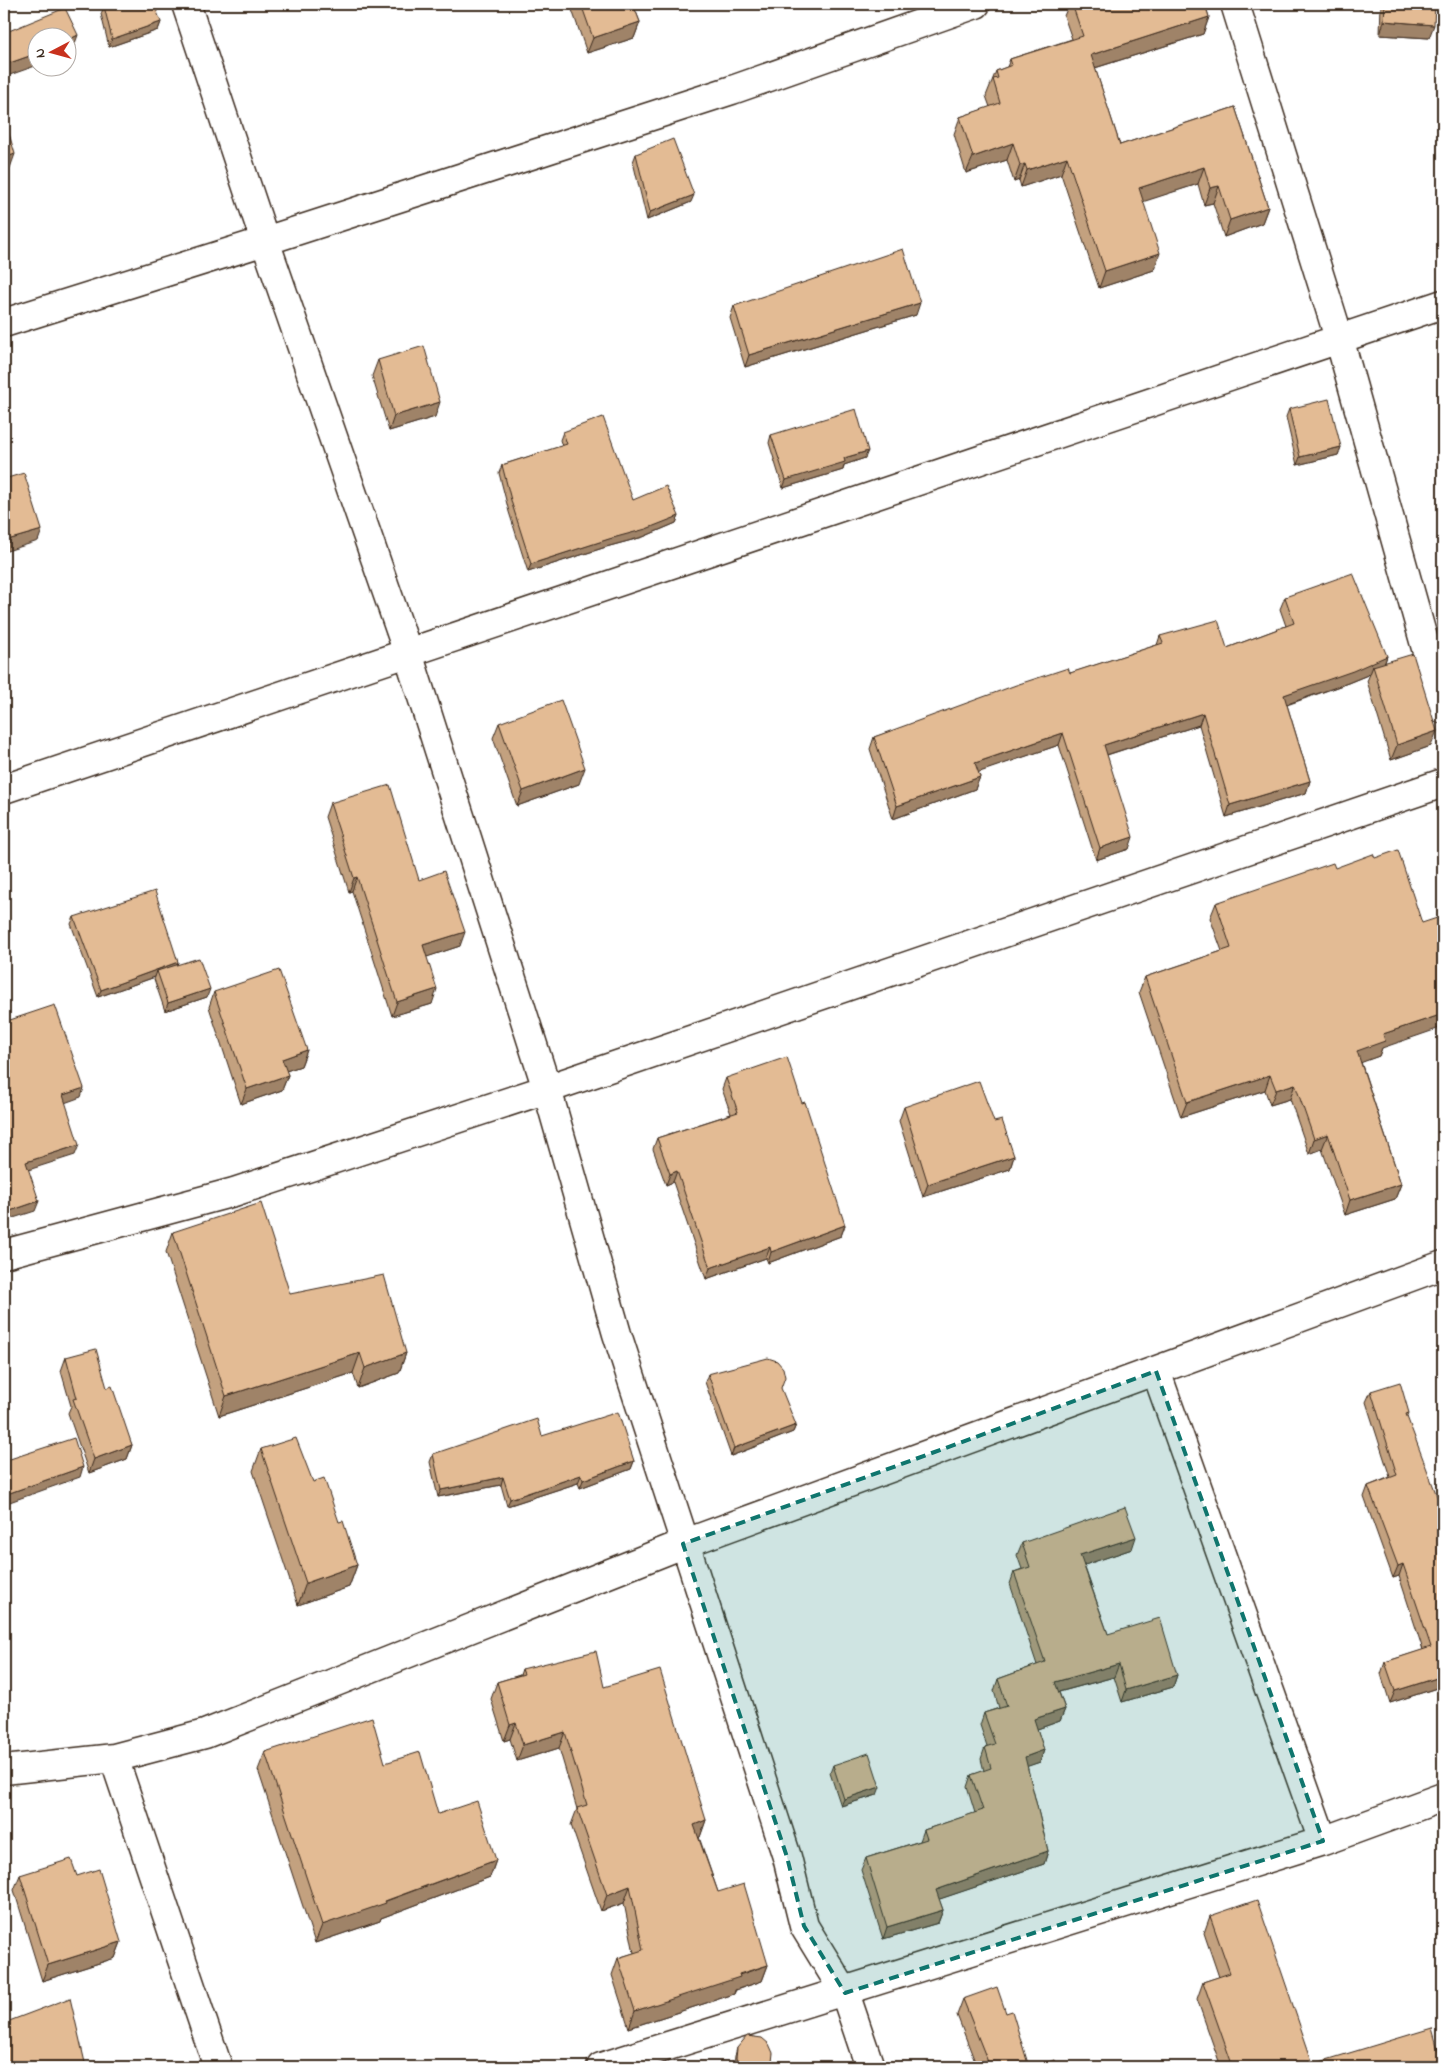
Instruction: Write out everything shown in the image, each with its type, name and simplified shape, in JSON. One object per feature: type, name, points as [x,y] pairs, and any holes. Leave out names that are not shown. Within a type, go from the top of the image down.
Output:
[{"type":"street","points":[[186,4],[264,241],[408,653],[547,1089],[617,1334],[787,1857],[804,1926],[845,1993],[870,2067]]},
{"type":"street","points":[[4,323],[732,90],[976,4]]},
{"type":"street","points":[[1235,4],[1339,338],[1443,709]]},
{"type":"street","points":[[4,790],[1443,304]]},
{"type":"street","points":[[4,1254],[234,1192],[547,1089],[1443,783]]},
{"type":"street","points":[[4,1770],[114,1758],[205,1734],[684,1544],[1443,1265]]},
{"type":"street","points":[[1156,1371],[1324,1841]]},
{"type":"street","points":[[114,1758],[218,2067]]},
{"type":"street","points":[[601,2067],[845,1993],[1324,1841],[1443,1797]]},
{"type":"highlighted area","points":[[1156,1371],[1323,1841],[845,1993],[804,1926],[787,1857],[683,1544]]},
{"type":"building","points":[[111,4],[154,4],[161,22],[112,39],[104,6]]},
{"type":"building","points":[[581,4],[633,4],[640,22],[593,38]]},
{"type":"building","points":[[1072,4],[1205,4],[1209,17],[1091,55],[1120,145],[1235,107],[1268,207],[1230,220],[1219,186],[1210,188],[1204,167],[1139,188],[1160,253],[1105,271],[1067,157],[1027,170],[1025,164],[1020,165],[1013,143],[973,157],[960,117],[1000,103],[993,79],[998,78],[996,71],[1012,65],[1010,59],[1083,36]]},
{"type":"building","points":[[1385,4],[1435,4],[1434,25],[1384,21]]},
{"type":"building","points":[[65,8],[75,28],[28,28],[28,57],[4,65],[4,33]]},
{"type":"building","points":[[4,117],[15,154],[4,158]]},
{"type":"building","points":[[673,139],[694,195],[650,212],[636,154]]},
{"type":"building","points":[[903,249],[920,303],[749,355],[734,306]]},
{"type":"building","points":[[424,346],[440,402],[394,416],[378,360]]},
{"type":"building","points":[[1329,399],[1341,447],[1300,457],[1289,409]]},
{"type":"building","points":[[856,409],[868,451],[844,458],[845,462],[786,480],[771,435]]},
{"type":"building","points":[[603,417],[633,500],[666,486],[679,516],[646,529],[531,564],[502,465],[567,444],[563,432]]},
{"type":"building","points":[[24,473],[42,530],[4,541],[4,479]]},
{"type":"building","points":[[1353,573],[1387,656],[1353,671],[1284,695],[1310,781],[1230,805],[1203,713],[1104,745],[1133,837],[1100,848],[1063,733],[975,763],[980,777],[897,806],[874,737],[1068,668],[1070,673],[1163,643],[1160,636],[1218,620],[1227,648],[1294,623],[1285,597]]},
{"type":"building","points":[[4,610],[7,622],[4,623]]},
{"type":"building","points":[[1413,654],[1437,731],[1397,745],[1373,666]]},
{"type":"building","points":[[561,700],[585,768],[523,791],[499,723]]},
{"type":"building","points":[[390,785],[419,880],[444,871],[465,932],[423,945],[437,989],[397,1002],[357,877],[354,878],[330,803]]},
{"type":"building","points":[[1398,850],[1422,923],[1443,916],[1443,1014],[1383,1034],[1385,1041],[1357,1051],[1401,1184],[1350,1200],[1328,1134],[1314,1139],[1295,1084],[1276,1090],[1270,1075],[1187,1102],[1145,977],[1231,948],[1216,903],[1333,863],[1335,868],[1373,854],[1375,858]]},
{"type":"building","points":[[155,891],[178,962],[101,990],[74,917]]},
{"type":"building","points":[[199,958],[210,989],[168,1003],[157,971]]},
{"type":"building","points":[[279,970],[307,1050],[282,1059],[288,1075],[247,1089],[214,992]]},
{"type":"building","points":[[55,1005],[84,1088],[63,1095],[79,1145],[26,1162],[39,1201],[4,1213],[4,1022]]},
{"type":"building","points":[[787,1057],[802,1103],[805,1102],[845,1225],[771,1252],[770,1247],[710,1268],[677,1171],[670,1174],[657,1138],[738,1112],[726,1078]]},
{"type":"building","points":[[979,1081],[994,1122],[1002,1120],[1014,1156],[928,1184],[904,1107]]},
{"type":"building","points":[[261,1203],[290,1294],[384,1275],[406,1353],[365,1368],[360,1353],[226,1396],[173,1232]]},
{"type":"building","points":[[96,1349],[107,1388],[112,1386],[132,1445],[94,1459],[73,1399],[77,1398],[66,1357]]},
{"type":"building","points":[[768,1358],[777,1361],[783,1368],[785,1377],[781,1388],[796,1425],[734,1448],[708,1374]]},
{"type":"building","points":[[1400,1382],[1409,1413],[1406,1414],[1443,1512],[1443,1676],[1395,1691],[1385,1662],[1431,1647],[1403,1564],[1398,1566],[1368,1486],[1397,1475],[1371,1391]]},
{"type":"building","points":[[618,1412],[634,1461],[583,1480],[581,1475],[510,1499],[503,1477],[441,1490],[433,1454],[537,1419],[542,1436]]},
{"type":"building","points":[[74,1438],[83,1467],[4,1495],[4,1461]]},
{"type":"building","points":[[296,1438],[313,1482],[324,1478],[339,1522],[343,1521],[357,1565],[306,1583],[261,1449]]},
{"type":"building","points":[[1125,1507],[1136,1537],[1080,1555],[1108,1634],[1160,1618],[1177,1675],[1126,1690],[1119,1664],[1055,1682],[1065,1709],[1034,1719],[1044,1750],[1025,1757],[1048,1851],[936,1890],[943,1910],[887,1927],[866,1858],[927,1839],[924,1830],[983,1810],[971,1775],[991,1768],[985,1747],[995,1744],[984,1713],[1007,1706],[998,1679],[1045,1662],[1014,1572],[1030,1567],[1022,1543]]},
{"type":"building","points":[[596,1651],[604,1687],[660,1670],[706,1820],[694,1825],[718,1892],[744,1884],[768,1965],[739,1974],[740,1977],[635,2011],[618,1958],[643,1950],[630,1886],[607,1895],[577,1808],[587,1805],[565,1732],[523,1745],[516,1723],[510,1725],[497,1682],[524,1674],[522,1669]]},
{"type":"building","points":[[372,1717],[385,1763],[420,1752],[438,1814],[477,1801],[496,1860],[385,1901],[386,1903],[322,1925],[265,1752]]},
{"type":"building","points":[[869,1753],[880,1787],[844,1799],[833,1765]]},
{"type":"building","points":[[71,1859],[77,1876],[99,1869],[121,1942],[48,1965],[20,1875]]},
{"type":"building","points":[[1257,1900],[1313,2064],[1432,2028],[1443,2067],[1233,2067],[1203,1982],[1230,1973],[1210,1916]]},
{"type":"building","points":[[997,1987],[1006,2013],[1012,2011],[1029,2067],[990,2067],[963,1999]]},
{"type":"building","points":[[70,1998],[86,2067],[4,2067],[4,2023]]},
{"type":"building","points":[[747,2036],[762,2038],[769,2044],[773,2053],[772,2062],[768,2067],[740,2067],[736,2058],[737,2048]]},
{"type":"building","points":[[1055,2060],[1058,2067],[1033,2067]]}]
